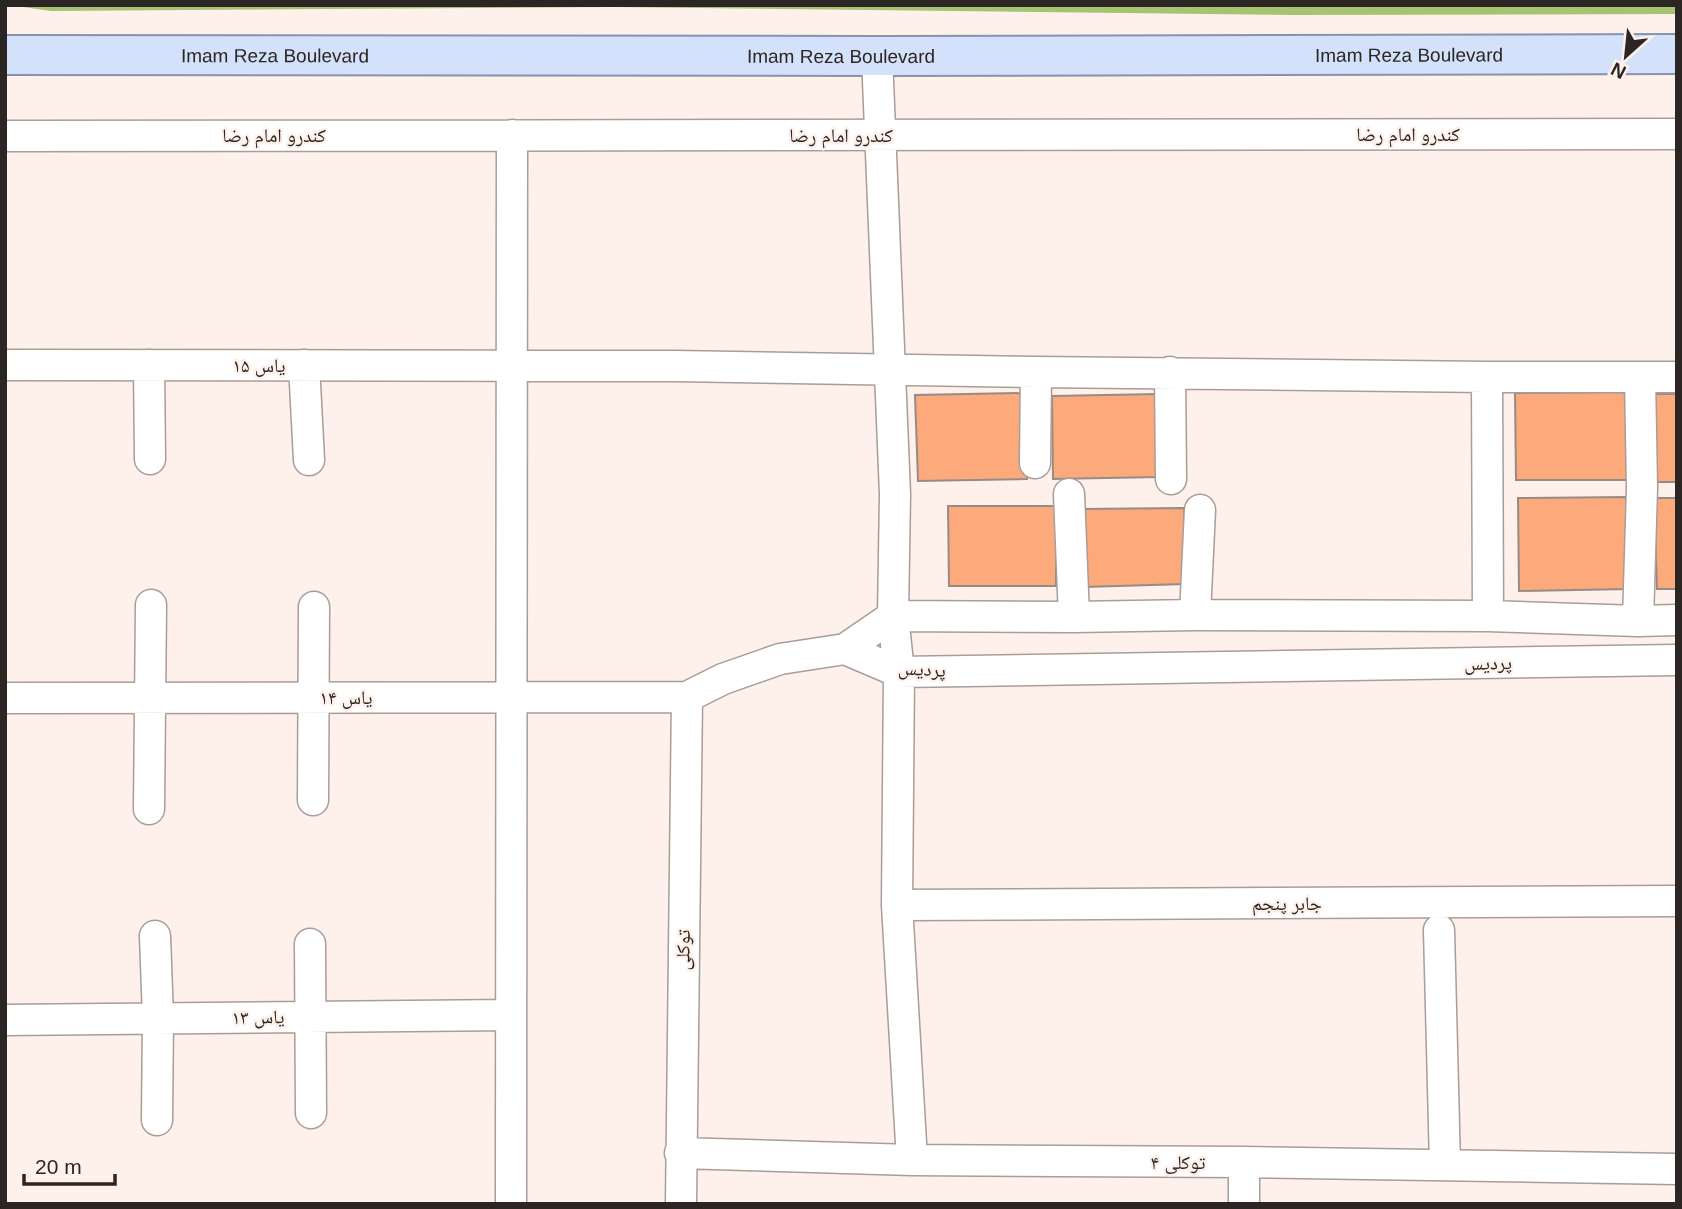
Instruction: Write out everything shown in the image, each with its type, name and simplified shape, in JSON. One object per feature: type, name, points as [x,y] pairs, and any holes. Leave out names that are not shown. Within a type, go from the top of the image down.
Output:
[{"type":"main road","points":[[5,38],[105,54]]},
{"type":"main road","name":"Imam Reza Boulevard","points":[[5,55],[1677,54]]},
{"type":"street","points":[[877,56],[895,494],[893,615],[898,672],[897,905],[912,1160]]},
{"type":"street","name":"کندرو امام رضا","points":[[5,136],[1677,134]]},
{"type":"street","points":[[512,135],[512,1204]]},
{"type":"street","name":"یاس ۱۵","points":[[5,365],[512,365],[1677,377]]},
{"type":"street","points":[[149,365],[150,459]]},
{"type":"street","points":[[304,365],[309,460]]},
{"type":"street","points":[[1035,463],[1036,372]]},
{"type":"street","points":[[1170,372],[1171,479]]},
{"type":"street","points":[[1487,377],[1488,616]]},
{"type":"street","points":[[1638,621],[1642,488],[1640,377]]},
{"type":"street","points":[[1069,494],[1073,617]]},
{"type":"street","points":[[1195,615],[1200,510]]},
{"type":"street","points":[[149,809],[151,605]]},
{"type":"street","points":[[313,800],[314,607]]},
{"type":"street","points":[[687,697],[723,679],[780,659],[845,649],[893,615],[1488,616],[1677,620]]},
{"type":"street","name":"پردیس","points":[[845,649],[898,672],[1677,660]]},
{"type":"street","name":"یاس ۱۴","points":[[5,698],[687,697]]},
{"type":"street","name":"توکلی","points":[[681,1204],[687,697]]},
{"type":"street","name":"جابر پنجم","points":[[897,905],[1677,901]]},
{"type":"street","points":[[1439,930],[1444,1165]]},
{"type":"street","points":[[155,936],[158,1018],[157,1120]]},
{"type":"street","points":[[310,944],[311,1113]]},
{"type":"street","name":"یاس ۱۳","points":[[5,1020],[512,1015]]},
{"type":"street","name":"توکلی ۴","points":[[680,1153],[912,1160],[1677,1169]]},
{"type":"street","points":[[1244,1163],[1244,1204]]},
{"type":"green space","points":[[9,5],[1677,5],[1677,14],[1291,15],[612,7],[51,11]]},
{"type":"building","points":[[1626,392],[1627,480],[1516,480],[1515,393]]},
{"type":"building","points":[[1024,393],[1027,479],[918,481],[915,395]]},
{"type":"building","points":[[1158,394],[1159,477],[1053,479],[1052,396]]},
{"type":"building","points":[[1649,394],[1677,394],[1677,482],[1651,482]]},
{"type":"building","points":[[1626,497],[1628,589],[1519,591],[1518,498]]},
{"type":"building","points":[[1654,498],[1677,498],[1677,589],[1657,589]]},
{"type":"building","points":[[948,506],[1056,506],[1056,586],[949,586]]},
{"type":"building","points":[[1184,508],[1185,584],[1085,587],[1081,509]]}]
